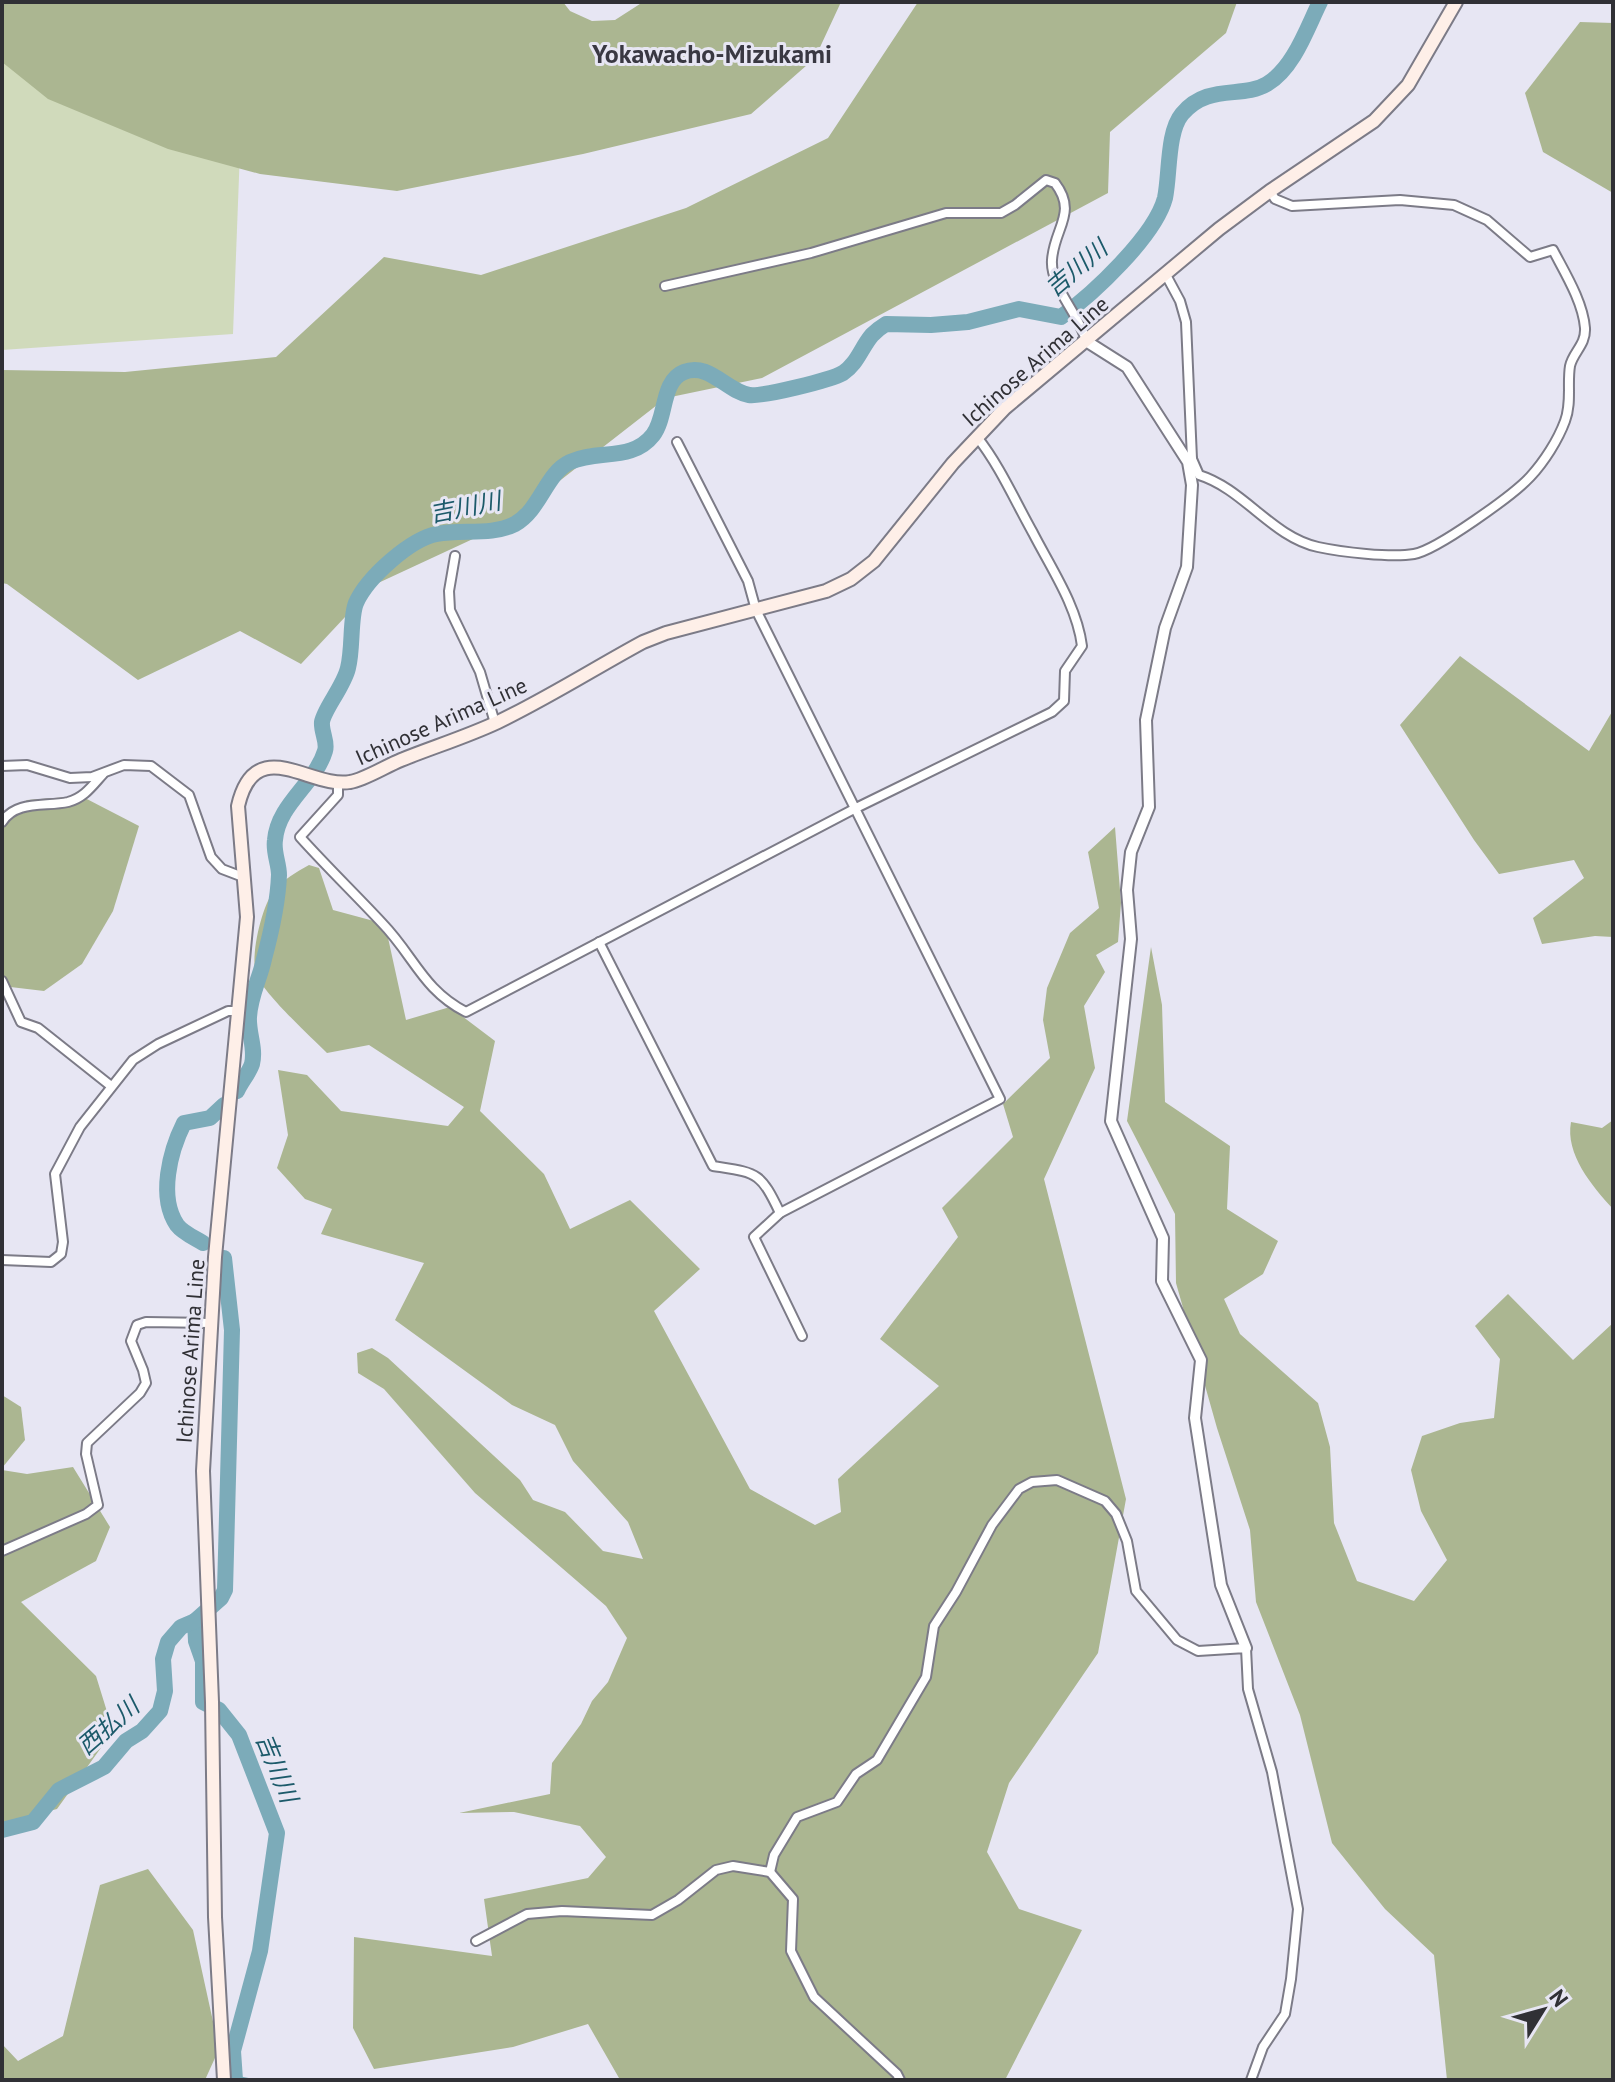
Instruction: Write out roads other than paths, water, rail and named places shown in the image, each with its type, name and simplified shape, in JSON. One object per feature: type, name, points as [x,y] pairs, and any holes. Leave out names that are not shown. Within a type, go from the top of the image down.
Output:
[{"type":"main road","name":"Ichinose Arima Line","points":[[224,2080],[215,1917],[212,1707],[203,1471],[210,1323],[247,917],[238,806],[242,788],[258,773],[275,767],[295,769],[336,782],[351,782],[495,723],[643,642],[666,633],[826,591],[851,579],[874,561],[977,437],[1085,336],[1166,275],[1219,229],[1374,121],[1391,105],[1408,85],[1456,2]]},
{"type":"street","points":[[665,286],[811,253],[946,213],[1001,213],[1046,180],[1055,183],[1066,200],[1066,211],[1052,261],[1065,299],[1085,336],[1127,367],[1199,475],[1225,486],[1280,528],[1310,545],[1351,551],[1413,554],[1428,550],[1530,477],[1551,449],[1566,419],[1570,363],[1585,340],[1585,324],[1576,299],[1553,250],[1530,257],[1487,220],[1454,205],[1400,200],[1292,206],[1275,199],[1270,191]]},
{"type":"street","points":[[1166,275],[1180,301],[1186,322],[1192,485],[1187,567],[1165,628],[1146,720],[1149,807],[1131,852],[1127,890],[1131,939],[1111,1121],[1163,1238],[1162,1281],[1201,1360],[1195,1418],[1221,1585],[1246,1648],[1248,1689],[1272,1772],[1298,1909],[1285,2014],[1263,2047],[1251,2080]]},
{"type":"street","points":[[336,782],[338,795],[300,837],[384,925],[445,1002],[466,1012],[856,808],[1052,712],[1064,701],[1065,671],[1082,646],[1080,635],[1058,581],[1001,473],[977,437]]},
{"type":"street","points":[[677,442],[748,581],[756,610],[1000,1099],[780,1213],[754,1237],[802,1336]]},
{"type":"street","points":[[455,556],[449,591],[450,610],[480,672],[495,723]]},
{"type":"street","points":[[2,766],[27,765],[70,778],[92,777],[124,765],[151,766],[189,795],[211,857],[222,869],[243,877]]},
{"type":"street","points":[[2,822],[17,809],[68,802],[84,795],[106,771]]},
{"type":"street","points":[[599,942],[713,1166],[758,1176],[768,1188],[780,1213]]},
{"type":"street","points":[[2,981],[21,1022],[38,1028],[111,1086]]},
{"type":"street","points":[[2,1260],[51,1262],[61,1254],[63,1242],[55,1174],[80,1127],[133,1060],[158,1044],[228,1011],[238,1011]]},
{"type":"street","points":[[2,1551],[86,1514],[98,1505],[86,1454],[87,1443],[140,1393],[146,1383],[131,1341],[137,1325],[146,1322],[210,1323]]},
{"type":"street","points":[[770,1872],[774,1855],[797,1817],[837,1802],[856,1774],[877,1760],[926,1677],[934,1626],[992,1525],[1019,1489],[1032,1482],[1057,1480],[1105,1501],[1116,1514],[1127,1541],[1136,1591],[1177,1640],[1198,1651],[1246,1648]]},
{"type":"street","points":[[476,1941],[527,1914],[562,1911],[652,1915],[678,1900],[716,1870],[733,1866],[770,1872],[793,1899],[791,1951],[814,1997],[900,2080]]},
{"type":"waterway","name":"吉川川","points":[[237,1091],[253,1058],[250,1009],[276,907],[279,875],[275,844],[278,827],[325,751],[322,722],[348,668],[354,609],[379,572],[402,551],[426,537],[496,530],[515,524],[531,510],[555,474],[570,462],[625,452],[645,443],[661,419],[671,383],[684,372],[701,371],[749,395],[767,393],[811,384],[843,373],[872,335],[886,324],[968,322],[1019,309],[1061,317],[1121,263],[1159,213],[1165,198],[1174,131],[1182,114],[1203,98],[1247,91],[1276,77],[1299,47],[1320,2]]},
{"type":"waterway","name":"吉川川","points":[[203,1243],[180,1228],[171,1214],[168,1174],[184,1123],[210,1118],[224,1105]]},
{"type":"waterway","name":"吉川川","points":[[224,1258],[232,1330],[225,1590],[221,1598],[195,1621],[196,1641],[203,1661],[203,1702],[219,1710],[239,1735],[277,1833],[260,1951],[233,2051],[235,2080]]},
{"type":"waterway","name":"西払川","points":[[2,1830],[33,1822],[59,1790],[104,1767],[126,1741],[142,1731],[160,1711],[165,1691],[163,1659],[168,1642],[181,1627],[195,1621]]},
{"type":"waterway","points":[[235,2077],[251,2080]]},
{"type":"district","name":"Yokawacho-Mizukami","points":[[712,53]]}]
